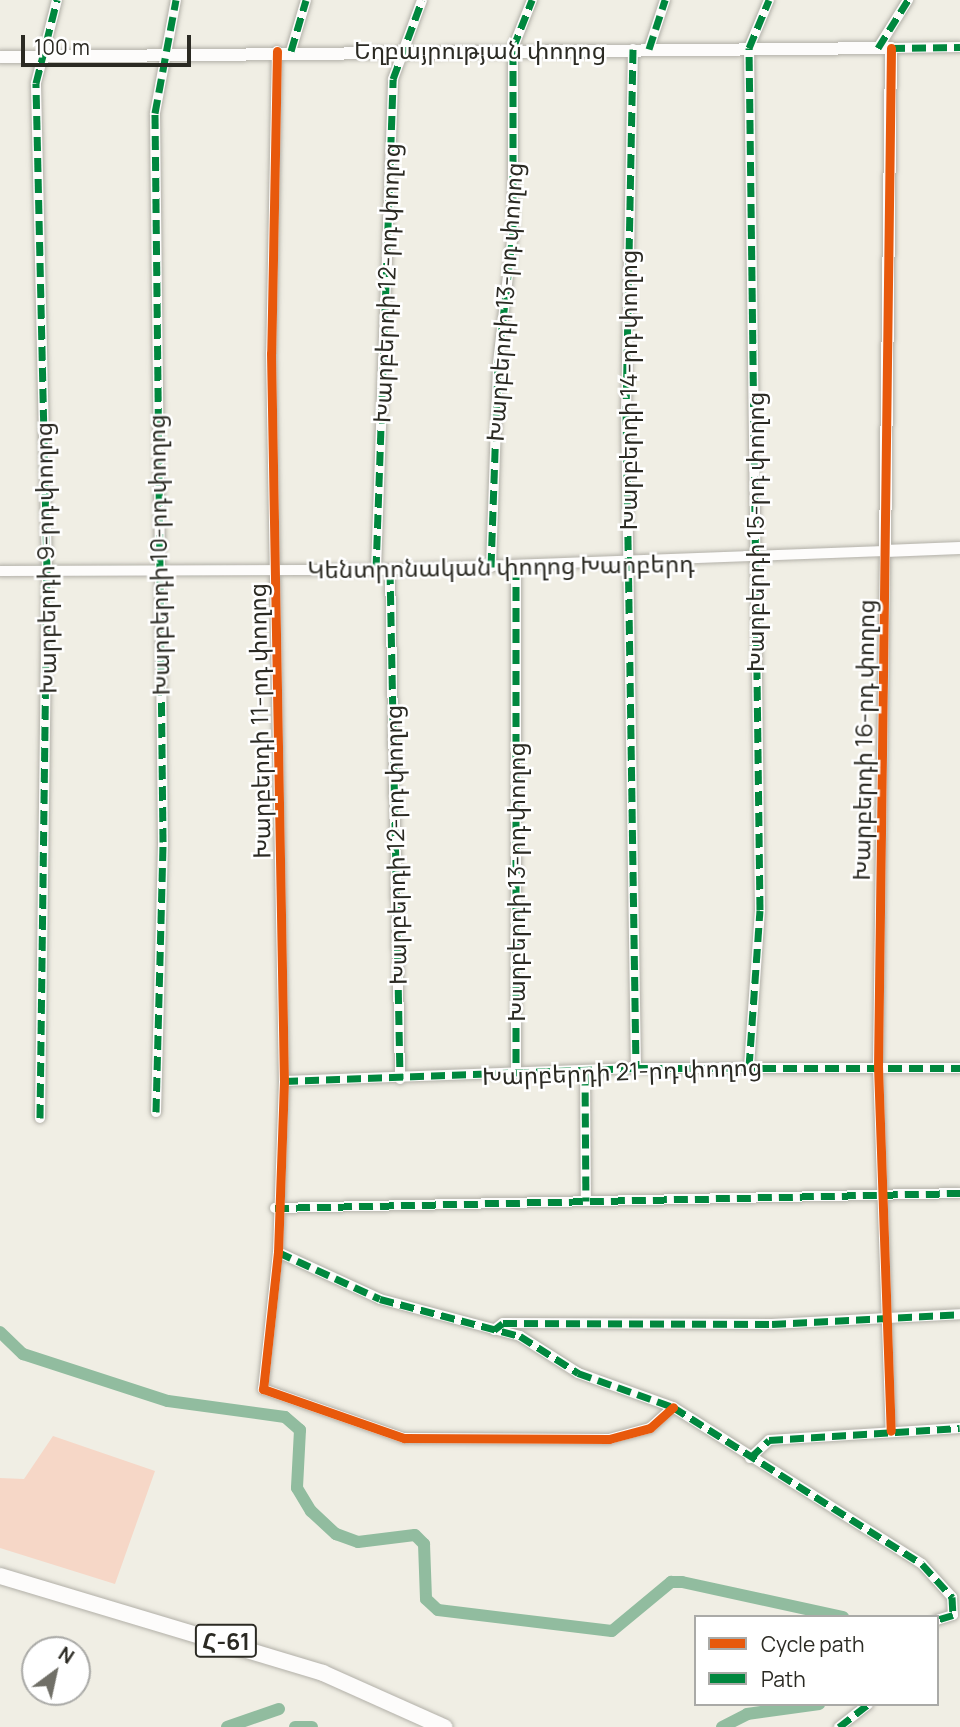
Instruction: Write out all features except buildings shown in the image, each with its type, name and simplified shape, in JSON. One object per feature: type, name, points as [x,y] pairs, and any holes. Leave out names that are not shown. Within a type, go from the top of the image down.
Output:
[{"type":"main road","name":"Հ-61","points":[[0,1576],[323,1673],[444,1727]]},
{"type":"street","name":"Խարբերդի 9-րդ փողոց","points":[[40,1118],[47,570],[36,83],[57,0]]},
{"type":"street","name":"Խարբերդի 10-րդ փողոց","points":[[156,1112],[163,842],[155,569],[155,113],[161,54],[176,0]]},
{"type":"street","points":[[291,51],[306,0]]},
{"type":"street","name":"Խարբերդի 12-րդ փողոց","points":[[376,570],[394,79],[422,0]]},
{"type":"street","name":"Խարբերդի 13-րդ փողոց","points":[[491,567],[498,363],[513,232],[513,48],[532,0]]},
{"type":"street","points":[[649,49],[665,0]]},
{"type":"street","name":"Խարբերդի 15-րդ փողոց","points":[[749,1067],[760,910],[755,667],[760,560],[749,48],[769,0]]},
{"type":"street","points":[[885,48],[908,0]]},
{"type":"street","name":"Եղբայրության փողոց","points":[[0,57],[513,48],[960,47]]},
{"type":"street","name":"Խարբերդի 16-րդ փողոց","points":[[885,48],[885,551],[878,1066],[890,1318],[891,1431]]},
{"type":"street","name":"Խարբերդի 14-րդ փողոց","points":[[633,49],[627,117],[629,562],[636,1068]]},
{"type":"street","name":"Խարբերդի 11-րդ փողոց","points":[[277,51],[271,133],[284,1082],[275,1208],[278,1252],[262,1389],[404,1438],[609,1439],[650,1428],[673,1407]]},
{"type":"street","name":"Կենտրոնական փողոց Խարբերդ","points":[[0,571],[376,570],[760,560],[960,548]]},
{"type":"street","name":"Խարբերդի 13-րդ փողոց","points":[[516,566],[516,1073]]},
{"type":"street","name":"Խարբերդի 12-րդ փողոց","points":[[390,569],[400,1079]]},
{"type":"street","name":"Խարբերդի 21-րդ փողոց","points":[[284,1082],[636,1068],[960,1068]]},
{"type":"street","points":[[585,1071],[586,1201]]},
{"type":"street","points":[[275,1208],[884,1198],[960,1193]]},
{"type":"street","points":[[278,1252],[380,1299],[520,1336],[578,1373],[673,1407],[922,1564],[952,1597],[956,1615],[939,1619]]},
{"type":"street","points":[[494,1330],[503,1323],[890,1318],[960,1314]]},
{"type":"street","points":[[750,1458],[769,1440],[960,1428]]},
{"type":"street","points":[[839,1727],[865,1706]]},
{"type":"shaded area","points":[[53,1436],[155,1471],[115,1584],[0,1548],[0,1478],[24,1479]]},
{"type":"waterway","points":[[0,1332],[23,1354],[168,1401],[285,1417],[300,1430],[297,1488],[311,1511],[336,1534],[358,1542],[415,1535],[424,1544],[426,1599],[438,1610],[612,1631],[671,1582],[682,1582],[834,1615]]},
{"type":"waterway","points":[[722,1727],[747,1714],[805,1706]]},
{"type":"waterway","points":[[227,1727],[279,1709]]},
{"type":"waterway","points":[[295,1727],[312,1727]]},
{"type":"marked path","points":[[40,1118],[47,570],[36,83],[57,0]]},
{"type":"marked path","points":[[156,1112],[163,842],[155,113],[176,0]]},
{"type":"marked path","points":[[291,51],[306,0]]},
{"type":"marked path","points":[[376,570],[393,79],[422,0]]},
{"type":"marked path","points":[[491,567],[498,363],[513,232],[513,48],[532,0]]},
{"type":"marked path","points":[[649,49],[665,0]]},
{"type":"marked path","points":[[749,1067],[760,910],[749,48],[769,0]]},
{"type":"marked path","points":[[878,48],[908,0]]},
{"type":"marked path","points":[[891,48],[960,47]]},
{"type":"marked path","points":[[633,49],[626,410],[636,1068]]},
{"type":"marked path","points":[[516,566],[516,1073]]},
{"type":"marked path","points":[[390,570],[400,1079]]},
{"type":"marked path","points":[[284,1081],[636,1068],[960,1068]]},
{"type":"marked path","points":[[585,1071],[586,1201]]},
{"type":"marked path","points":[[275,1208],[960,1193]]},
{"type":"marked path","points":[[278,1252],[380,1299],[520,1336],[578,1373],[673,1407],[922,1564],[952,1597],[953,1615],[939,1619]]},
{"type":"marked path","points":[[494,1330],[503,1323],[772,1324],[960,1314]]},
{"type":"marked path","points":[[750,1458],[769,1440],[960,1428]]},
{"type":"marked path","points":[[839,1727],[865,1706]]},
{"type":"cycle path","points":[[891,48],[878,1066],[891,1431]]},
{"type":"cycle path","points":[[277,51],[271,353],[284,1081],[278,1252],[263,1389],[404,1438],[609,1439],[650,1428],[673,1407]]}]
